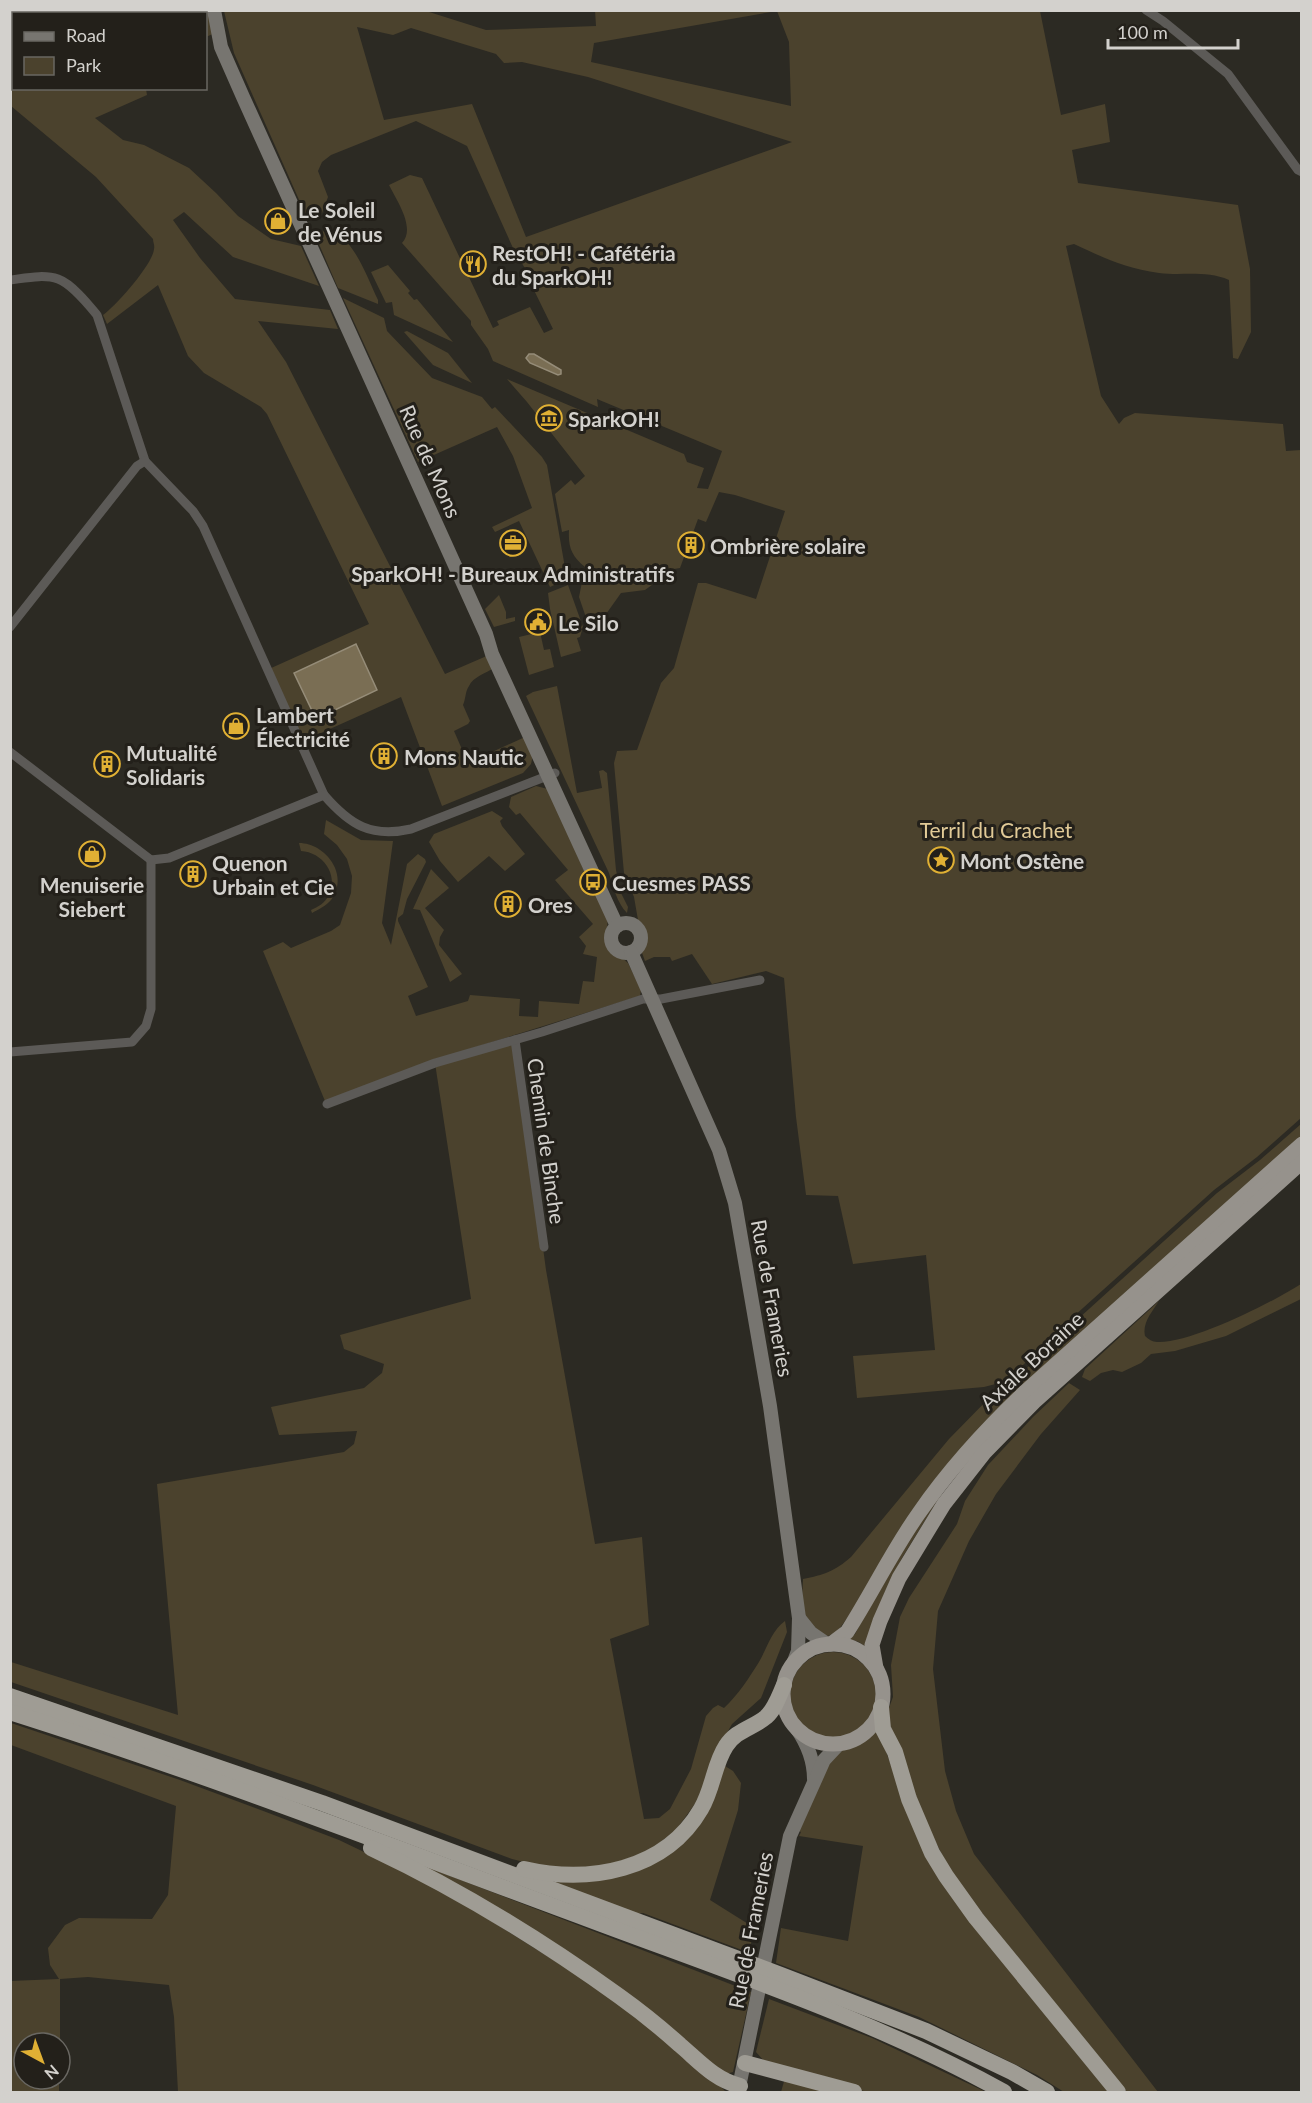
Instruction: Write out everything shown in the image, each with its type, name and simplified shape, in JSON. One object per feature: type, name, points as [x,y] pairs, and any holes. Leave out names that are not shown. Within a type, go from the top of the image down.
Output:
[{"type":"highway","name":"Axiale Boraine","points":[[829,1644],[847,1632],[917,1515],[949,1472],[990,1427],[1026,1391],[1302,1144]]},
{"type":"highway","name":"Axiale Boraine","points":[[876,1668],[872,1646],[899,1578],[944,1504],[984,1453],[1034,1402],[1302,1162]]},
{"type":"highway","points":[[489,1865],[514,1867],[543,1874],[584,1875],[613,1871],[651,1857],[687,1829],[701,1809],[712,1786],[724,1748],[730,1739],[741,1730],[767,1717],[774,1708],[793,1664],[808,1651],[829,1644],[842,1645],[861,1653],[876,1668],[882,1687],[883,1729],[895,1752],[919,1827],[936,1861],[959,1897],[1118,2092]]},
{"type":"highway","points":[[783,1685],[785,1709],[797,1729],[820,1743],[839,1744],[857,1738],[866,1732],[878,1717],[881,1707]]},
{"type":"highway","points":[[10,1696],[226,1769],[489,1865],[737,1967]]},
{"type":"highway","points":[[10,1712],[316,1817],[779,1983],[926,2031],[1012,2072],[1047,2092]]},
{"type":"highway","points":[[316,1817],[331,1830],[409,1866],[533,1938],[652,2021],[720,2079],[739,2089]]},
{"type":"highway","points":[[779,1983],[1004,2092]]},
{"type":"highway","points":[[745,2062],[854,2092]]},
{"type":"main road","name":"Rue de Mons","points":[[214,10],[217,32],[225,57],[491,646],[492,654],[525,718],[621,924]]},
{"type":"main road","points":[[621,924],[635,926],[640,935],[638,946],[631,952],[623,952],[613,946],[610,938],[621,924]]},
{"type":"main road","points":[[631,952],[652,999]]},
{"type":"main road","name":"Rue de Frameries","points":[[652,999],[719,1150],[735,1203],[770,1406],[799,1618],[798,1651],[793,1664]]},
{"type":"main road","points":[[799,1618],[811,1633],[829,1644]]},
{"type":"main road","points":[[797,1729],[809,1748],[814,1779]]},
{"type":"main road","name":"Rue de Frameries","points":[[739,2089],[790,1836],[824,1760],[839,1744]]},
{"type":"street","points":[[1146,10],[1228,74],[1298,170],[1302,172]]},
{"type":"street","points":[[10,280],[39,277],[60,280],[84,298],[97,315],[144,460],[193,511],[210,539],[324,795],[334,806],[360,826],[376,832],[394,832],[411,829],[551,775]]},
{"type":"street","points":[[10,627],[144,460]]},
{"type":"street","points":[[10,752],[151,860],[169,858],[324,795]]},
{"type":"street","points":[[10,1052],[132,1042],[146,1026],[151,1009],[151,860]]},
{"type":"street","name":"Chemin de Binche","points":[[327,1104],[435,1063],[642,999],[760,980]]},
{"type":"street","name":"Chemin de Binche","points":[[515,1040],[544,1247]]},
{"type":"green space","name":"Terril du Crachet","points":[[595,10],[1040,11],[1061,115],[1105,104],[1110,142],[1072,150],[1078,183],[1238,205],[1250,269],[1251,332],[1238,359],[1233,358],[1229,280],[1212,275],[1147,271],[1115,262],[1074,244],[1066,246],[1101,396],[1119,424],[1124,418],[1135,413],[1283,424],[1286,451],[1301,450],[1301,1118],[1257,1157],[1214,1190],[1053,1335],[1007,1381],[984,1387],[857,1398],[853,1356],[935,1350],[926,1255],[853,1264],[838,1196],[806,1195],[796,1117],[784,978],[766,971],[712,984],[692,954],[672,961],[670,957],[654,957],[645,961],[641,950],[645,938],[644,929],[638,920],[634,897],[624,873],[614,763],[617,751],[637,750],[661,683],[674,668],[698,583],[706,583],[756,599],[785,511],[719,492],[706,522],[698,519],[680,568],[674,569],[645,590],[621,593],[591,632],[579,597],[585,567],[572,551],[569,530],[562,532],[555,494],[571,480],[575,485],[585,476],[507,379],[684,454],[687,462],[704,468],[697,488],[708,489],[722,451],[597,399],[598,407],[493,361],[488,349],[471,325],[471,321],[402,243],[406,237],[406,222],[389,185],[410,175],[422,178],[493,328],[499,325],[497,321],[530,307],[544,333],[553,329],[531,284],[533,282],[513,248],[467,146],[416,121],[331,155],[322,162],[318,171],[328,197],[322,213],[308,220],[234,53],[224,11],[426,11],[486,30],[596,26]],"holes":[[[777,11],[789,42],[791,106],[591,62],[594,43]],[[357,27],[393,35],[411,28],[496,54],[504,63],[522,62],[588,77],[792,142],[526,237],[472,104],[384,120]]]},
{"type":"green space","points":[[10,11],[214,11],[217,32],[207,37],[207,12],[12,12],[12,90],[146,90],[147,95],[95,118],[123,140],[144,145],[189,168],[238,216],[271,239],[301,246],[319,286],[233,257],[184,212],[173,220],[200,258],[235,299],[330,310],[338,329],[258,321],[286,362],[445,674],[489,655],[494,668],[473,680],[466,693],[463,705],[470,721],[454,731],[468,763],[525,737],[533,755],[531,764],[523,773],[442,806],[401,697],[301,742],[269,669],[369,624],[267,414],[261,407],[204,373],[188,356],[158,285],[107,324],[103,315],[125,294],[141,274],[152,256],[153,239],[96,177],[11,106]]},
{"type":"green space","points":[[329,229],[338,234],[353,249],[378,304],[338,288],[315,235]]},
{"type":"green space","points":[[388,265],[410,291],[408,293],[414,300],[417,299],[453,342],[394,315],[392,302],[386,303],[371,272]]},
{"type":"green space","points":[[343,298],[384,318],[387,331],[432,378],[482,397],[492,409],[495,407],[542,457],[547,465],[567,579],[550,587],[519,521],[495,532],[492,527],[532,508],[513,456],[497,427],[418,462]]},
{"type":"green space","points":[[407,331],[448,353],[472,383],[433,365],[404,332]]},
{"type":"green space","points":[[568,585],[583,627],[580,637],[577,638],[581,651],[561,657],[548,593]]},
{"type":"green space","points":[[499,595],[506,612],[506,619],[515,617],[515,621],[494,627],[485,609]]},
{"type":"green space","points":[[540,632],[544,650],[550,649],[554,667],[529,675],[519,637]]},
{"type":"green space","points":[[557,686],[577,793],[602,788],[599,771],[603,770],[607,773],[616,870],[621,893],[628,907],[627,913],[618,899],[609,873],[526,696]]},
{"type":"green space","points":[[536,786],[548,789],[608,918],[607,945],[628,963],[641,990],[640,996],[434,1060],[325,1101],[263,951],[283,942],[291,948],[340,925],[351,893],[352,876],[347,859],[337,845],[324,834],[326,820],[361,840],[393,841],[382,923],[391,945],[407,864],[418,854],[425,859],[426,862],[407,899],[403,914],[398,918],[428,987],[408,996],[416,1016],[468,1001],[470,995],[520,999],[519,1016],[538,1017],[539,1001],[579,1004],[583,981],[594,982],[597,957],[583,954],[586,946],[579,937],[593,924],[555,880],[568,870],[520,813],[516,815],[509,807],[511,797]]},
{"type":"green space","points":[[492,811],[503,818],[500,821],[502,826],[525,854],[505,871],[489,856],[458,882],[440,861],[429,842],[434,834]]},
{"type":"green space","points":[[299,843],[309,844],[326,855],[332,862],[338,881],[331,900],[312,913],[311,910],[329,895],[332,879],[322,860],[309,852],[301,851]]},
{"type":"green space","points":[[431,869],[449,888],[425,908],[444,930],[439,945],[462,974],[450,982],[420,910],[413,909]]},
{"type":"green space","points":[[515,1040],[546,1270],[595,1544],[642,1537],[649,1625],[610,1639],[644,1819],[659,1818],[670,1809],[691,1769],[706,1716],[718,1705],[724,1708],[734,1698],[759,1662],[773,1634],[785,1621],[787,1632],[761,1698],[732,1724],[716,1753],[702,1794],[676,1830],[650,1850],[606,1867],[544,1867],[512,1859],[313,1785],[11,1682],[11,1662],[178,1715],[157,1484],[344,1452],[354,1444],[357,1431],[279,1435],[271,1407],[364,1388],[382,1373],[384,1364],[344,1349],[340,1335],[471,1299],[435,1063]]},
{"type":"green space","points":[[1301,1124],[1301,1144],[1003,1404],[837,1632],[828,1636],[811,1627],[804,1614],[803,1579],[829,1572],[851,1557],[949,1439],[995,1392],[1006,1389],[1057,1338],[1217,1193]]},
{"type":"green space","points":[[1301,1284],[1301,1299],[1226,1336],[1175,1351],[1151,1354],[1141,1363],[1122,1372],[1113,1370],[1101,1373],[1090,1381],[1082,1377],[1085,1369],[1159,1301],[1148,1318],[1144,1331],[1145,1336],[1157,1342],[1172,1341],[1210,1329],[1252,1311]]},
{"type":"green space","points":[[1069,1383],[1080,1390],[1041,1434],[996,1494],[969,1541],[938,1611],[933,1669],[945,1771],[956,1811],[974,1854],[1158,2092],[1127,2092],[955,1880],[928,1827],[890,1730],[889,1708],[893,1697],[891,1665],[900,1617],[909,1598],[957,1524],[965,1501],[988,1465]]},
{"type":"green space","points":[[950,1480],[902,1558],[884,1594],[867,1648],[849,1639],[855,1634],[891,1566]]},
{"type":"green space","points":[[833,1652],[857,1659],[869,1671],[876,1695],[869,1719],[857,1731],[833,1738],[809,1731],[797,1719],[790,1695],[797,1671],[809,1659]]},
{"type":"green space","points":[[11,1723],[180,1780],[339,1840],[439,1888],[596,1987],[707,2073],[726,2092],[178,2092],[174,2017],[169,1985],[88,1977],[60,1979],[60,2031],[12,2031],[12,2091],[59,2092],[11,2092],[10,1981],[59,1979],[50,1965],[48,1948],[65,1925],[79,1918],[152,1919],[168,1895],[176,1806],[11,1745]]},
{"type":"green space","points":[[877,1727],[913,1825],[1112,2092],[1064,2092],[1037,2075],[919,2017],[776,1963],[781,1928],[848,1941],[863,1846],[799,1836],[801,1832],[799,1831],[827,1762],[843,1748],[858,1743]]},
{"type":"green space","points":[[725,1766],[733,1771],[741,1783],[738,1810],[710,1900],[753,1927],[750,1953],[643,1913],[635,1914],[556,1884],[556,1879],[660,1855]]},
{"type":"green space","points":[[409,1860],[751,1992],[733,2072],[726,2074]]},
{"type":"green space","points":[[769,1999],[872,2038],[986,2092],[867,2092],[765,2062],[756,2052]]},
{"type":"green space","points":[[785,2078],[832,2092],[781,2092]]},
{"type":"shaded area","points":[[529,354],[534,354],[561,370],[561,374],[558,375],[530,363],[526,358]]},
{"type":"shaded area","points":[[356,644],[377,690],[316,719],[294,673]]},
{"type":"place","name":"Le Soleil de Vénus","points":[[278,221]]},
{"type":"place","name":"RestOH! - Cafétéria du SparkOH!","points":[[473,264]]},
{"type":"place","name":"SparkOH!","points":[[549,418]]},
{"type":"place","name":"SparkOH! - Bureaux Administratifs","points":[[513,543]]},
{"type":"place","name":"Ombrière solaire","points":[[691,545]]},
{"type":"place","name":"Le Silo","points":[[538,622]]},
{"type":"place","name":"Lambert Électricité","points":[[236,726]]},
{"type":"place","name":"Mons Nautic","points":[[384,756]]},
{"type":"place","name":"Mutualité Solidaris","points":[[107,764]]},
{"type":"place","name":"Menuiserie Siebert","points":[[92,854]]},
{"type":"place","name":"Mont Ostène","points":[[941,860]]},
{"type":"place","name":"Quenon Urbain et Cie","points":[[193,874]]},
{"type":"place","name":"Cuesmes PASS","points":[[593,882]]},
{"type":"place","name":"Ores","points":[[508,904]]}]
